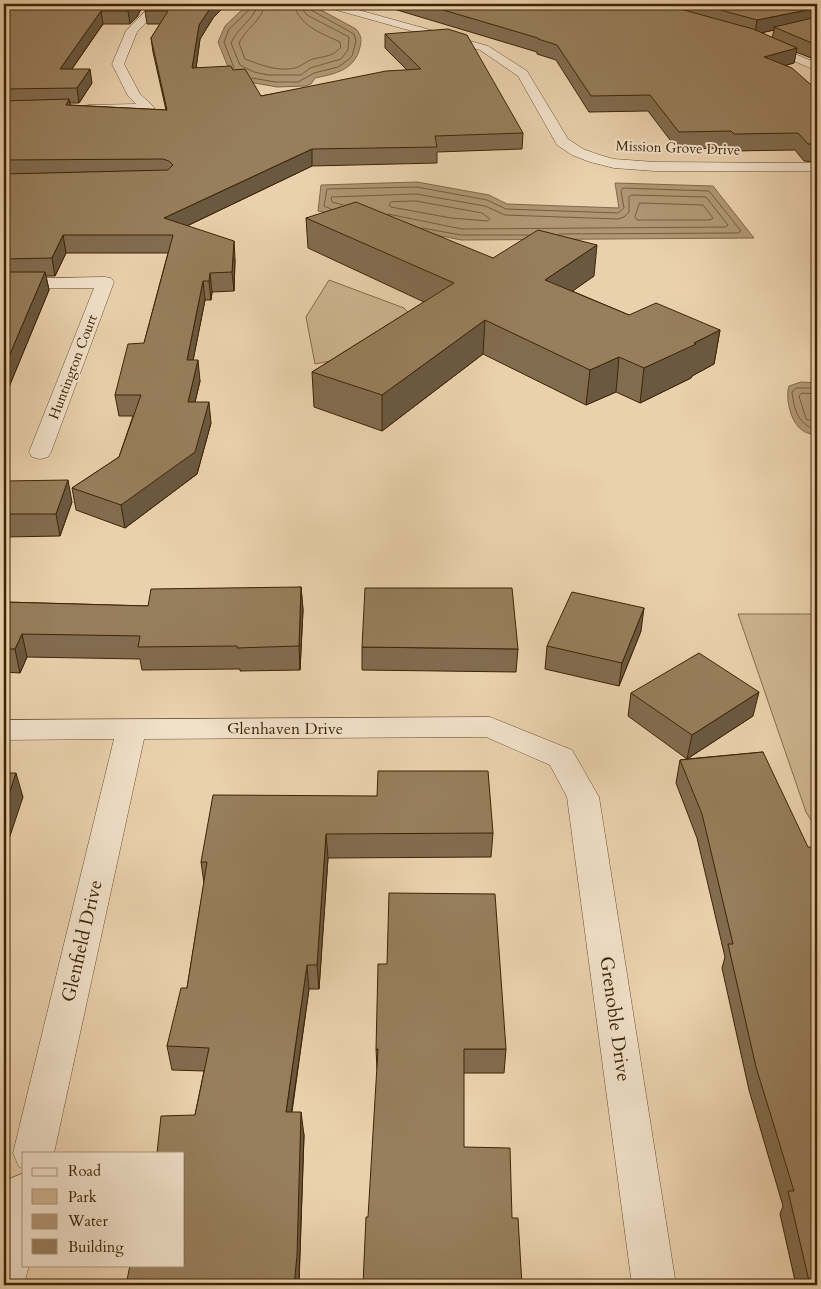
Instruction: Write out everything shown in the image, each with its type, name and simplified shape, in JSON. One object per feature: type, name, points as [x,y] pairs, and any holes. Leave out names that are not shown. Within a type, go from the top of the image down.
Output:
[{"type":"street","points":[[71,109],[148,108],[135,96],[118,64],[132,31],[158,4]]},
{"type":"street","name":"Mission Grove Drive","points":[[326,4],[484,48],[522,74],[562,142],[568,147],[591,157],[618,163],[647,166],[817,167]]},
{"type":"street","points":[[772,36],[750,39],[817,67]]},
{"type":"street","name":"Huntington Court","points":[[4,284],[105,282],[40,452]]},
{"type":"street","name":"Glenhaven Drive","points":[[4,730],[490,727],[561,758]]},
{"type":"street","name":"Glenfield Drive","points":[[33,1152],[131,730]]},
{"type":"street","name":"Grenoble Drive","points":[[561,758],[583,797],[654,1285]]},
{"type":"street","points":[[4,1279],[22,1202]]},
{"type":"green space","points":[[329,280],[404,308],[418,322],[350,357],[315,364],[306,317]]},
{"type":"green space","points":[[738,614],[817,614],[817,830],[806,812]]},
{"type":"water","points":[[248,4],[310,4],[356,29],[361,39],[354,61],[343,70],[315,78],[311,84],[305,86],[277,87],[249,82],[230,72],[218,42],[225,26]]},
{"type":"water","points":[[417,182],[489,195],[507,204],[619,208],[615,183],[713,186],[754,238],[461,240],[318,211],[321,185]]},
{"type":"water","points":[[801,382],[817,383],[817,435],[810,434],[798,427],[790,410],[789,386]]},
{"type":"building","points":[[4,4],[136,4],[128,11],[101,11],[60,69],[90,69],[77,88],[4,89]]},
{"type":"building","points":[[152,4],[213,4],[199,25],[192,68],[231,66],[233,70],[245,69],[261,96],[386,71],[421,69],[385,34],[448,29],[467,35],[523,133],[435,136],[437,147],[312,149],[164,218],[234,241],[232,272],[210,273],[209,281],[203,281],[187,360],[198,360],[188,402],[209,402],[195,452],[121,505],[72,488],[119,457],[141,395],[115,395],[128,344],[144,343],[173,235],[63,235],[52,258],[4,259],[4,174],[168,170],[173,165],[163,159],[4,160],[4,101],[69,99],[66,105],[167,110],[151,38],[168,11],[145,11]]},
{"type":"building","points":[[423,4],[662,4],[753,29],[797,48],[764,57],[792,68],[817,90],[817,144],[808,144],[798,133],[734,134],[731,131],[679,132],[650,95],[591,96],[557,45]]},
{"type":"building","points":[[699,4],[817,4],[817,8],[757,20]]},
{"type":"building","points":[[817,17],[817,43],[814,44],[774,27]]},
{"type":"building","points":[[356,202],[493,258],[538,230],[597,245],[545,280],[629,315],[656,303],[720,330],[694,343],[696,344],[644,368],[619,357],[590,370],[485,320],[382,395],[312,372],[454,283],[306,218]]},
{"type":"building","points":[[4,272],[45,272],[4,368]]},
{"type":"building","points":[[68,480],[56,514],[4,514],[4,481]]},
{"type":"building","points":[[301,587],[299,646],[237,648],[237,646],[138,647],[140,636],[22,634],[15,649],[4,649],[4,602],[148,606],[151,589]]},
{"type":"building","points":[[365,588],[512,588],[518,649],[362,647]]},
{"type":"building","points":[[572,592],[644,608],[622,663],[547,646]]},
{"type":"building","points":[[699,653],[759,692],[692,735],[631,693]]},
{"type":"building","points":[[763,752],[808,847],[817,847],[817,1285],[810,1285],[788,1191],[794,1191],[756,1067],[728,944],[733,944],[702,814],[680,760]]},
{"type":"building","points":[[378,771],[488,771],[493,833],[326,834],[317,965],[307,965],[286,1112],[301,1112],[297,1256],[294,1285],[126,1285],[130,1266],[185,1266],[185,1152],[157,1152],[161,1116],[195,1115],[209,1048],[167,1046],[181,988],[187,988],[207,862],[201,862],[213,795],[377,796]]},
{"type":"building","points":[[4,773],[16,773],[4,809]]},
{"type":"building","points":[[389,893],[495,894],[506,1049],[464,1049],[464,1147],[510,1148],[512,1218],[518,1218],[522,1285],[363,1285],[378,1049],[376,1049],[378,964],[387,964]]}]
